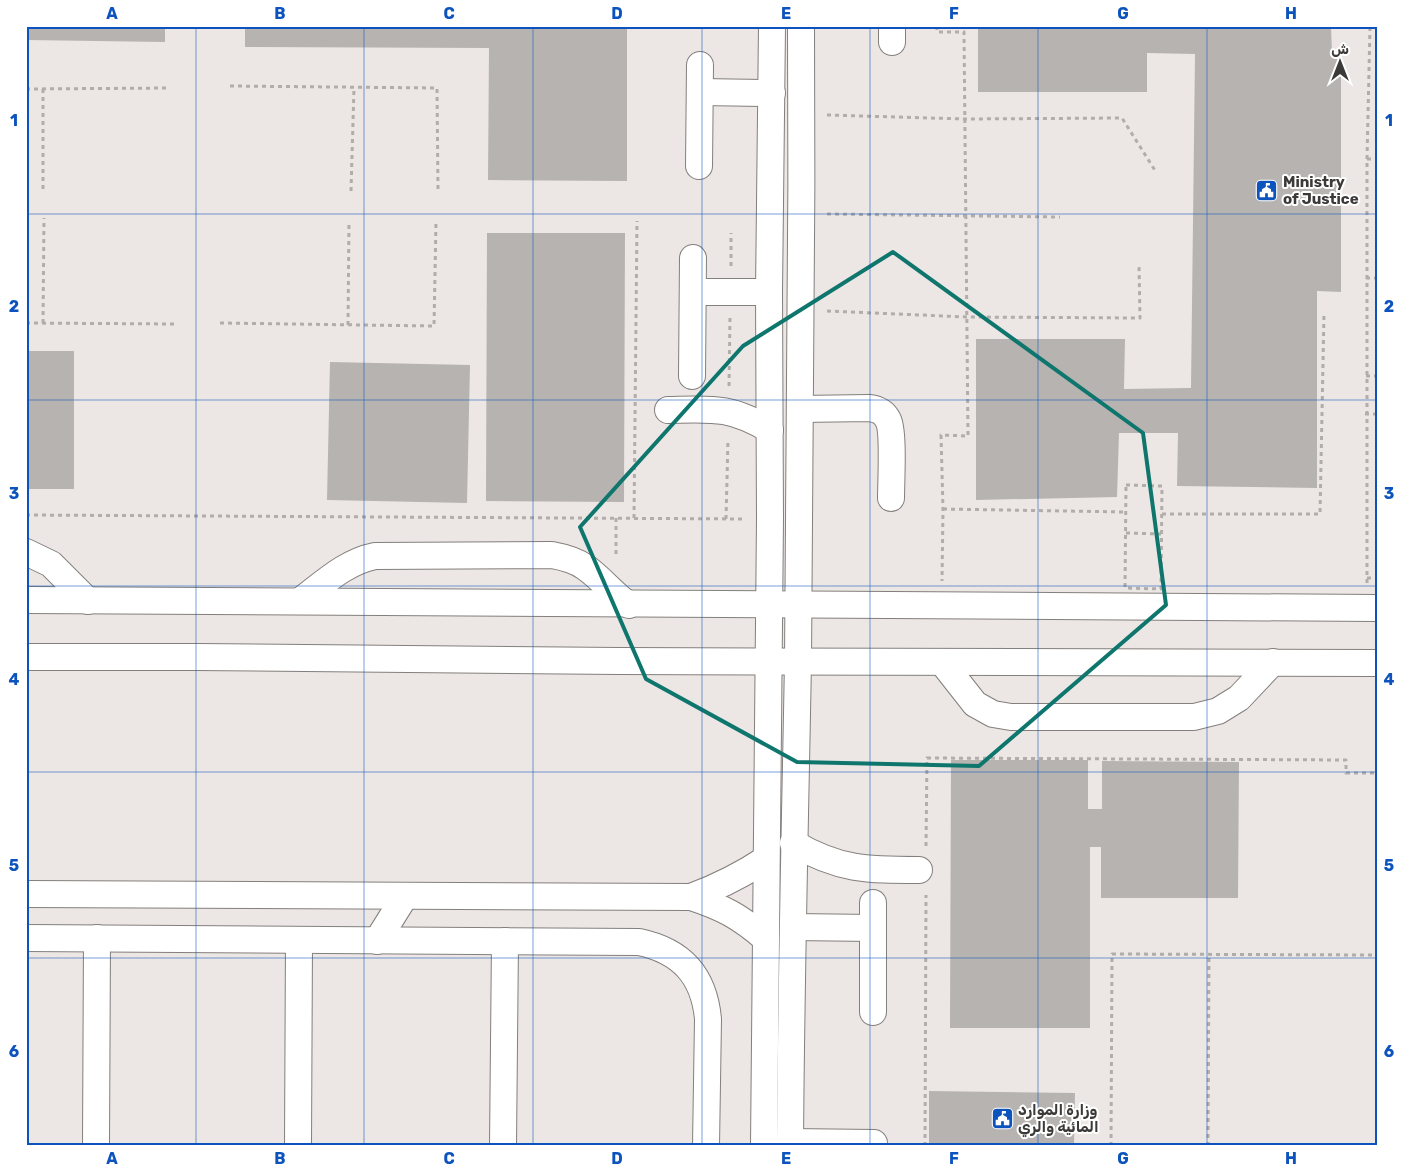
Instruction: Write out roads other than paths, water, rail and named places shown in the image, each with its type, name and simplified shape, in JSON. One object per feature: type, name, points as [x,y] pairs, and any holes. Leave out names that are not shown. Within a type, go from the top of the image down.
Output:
[{"type":"street","points":[[764,1146],[770,519],[769,292],[772,26]]},
{"type":"street","points":[[801,26],[802,214],[798,661],[793,843],[790,1144],[874,1143]]},
{"type":"street","points":[[699,166],[700,65]]},
{"type":"street","points":[[700,92],[772,93]]},
{"type":"street","points":[[692,376],[693,258]]},
{"type":"street","points":[[693,292],[769,292]]},
{"type":"street","points":[[800,409],[869,408],[877,409],[884,413],[890,426],[891,498]]},
{"type":"street","points":[[668,410],[710,409],[728,411],[755,421],[770,430]]},
{"type":"street","points":[[26,552],[51,564],[88,601]]},
{"type":"street","points":[[300,601],[348,565],[363,558],[375,556],[552,555],[569,559],[585,566],[617,596],[630,604]]},
{"type":"street","points":[[26,600],[1372,608]]},
{"type":"street","points":[[26,657],[1377,663]]},
{"type":"street","points":[[942,662],[975,704],[993,714],[1011,717],[1194,717],[1218,711],[1239,698],[1273,662]]},
{"type":"street","points":[[793,843],[824,859],[850,867],[871,870],[924,868]]},
{"type":"street","points":[[691,897],[717,888],[766,858]]},
{"type":"street","points":[[26,894],[691,897],[718,906],[744,920],[766,939]]},
{"type":"street","points":[[377,941],[405,896]]},
{"type":"street","points":[[793,927],[873,915],[873,1012]]},
{"type":"street","points":[[26,938],[639,942],[654,945],[668,951],[692,971],[701,986],[706,1002],[708,1019],[706,1146]]},
{"type":"street","points":[[96,1146],[97,938]]},
{"type":"street","points":[[298,1146],[299,940]]},
{"type":"street","points":[[503,1146],[505,942]]},
{"type":"place","name":"Ministry of Justice","points":[[1267,191]]},
{"type":"place","name":"وزارة الموارد المائية والري","points":[[1002,1119]]}]
